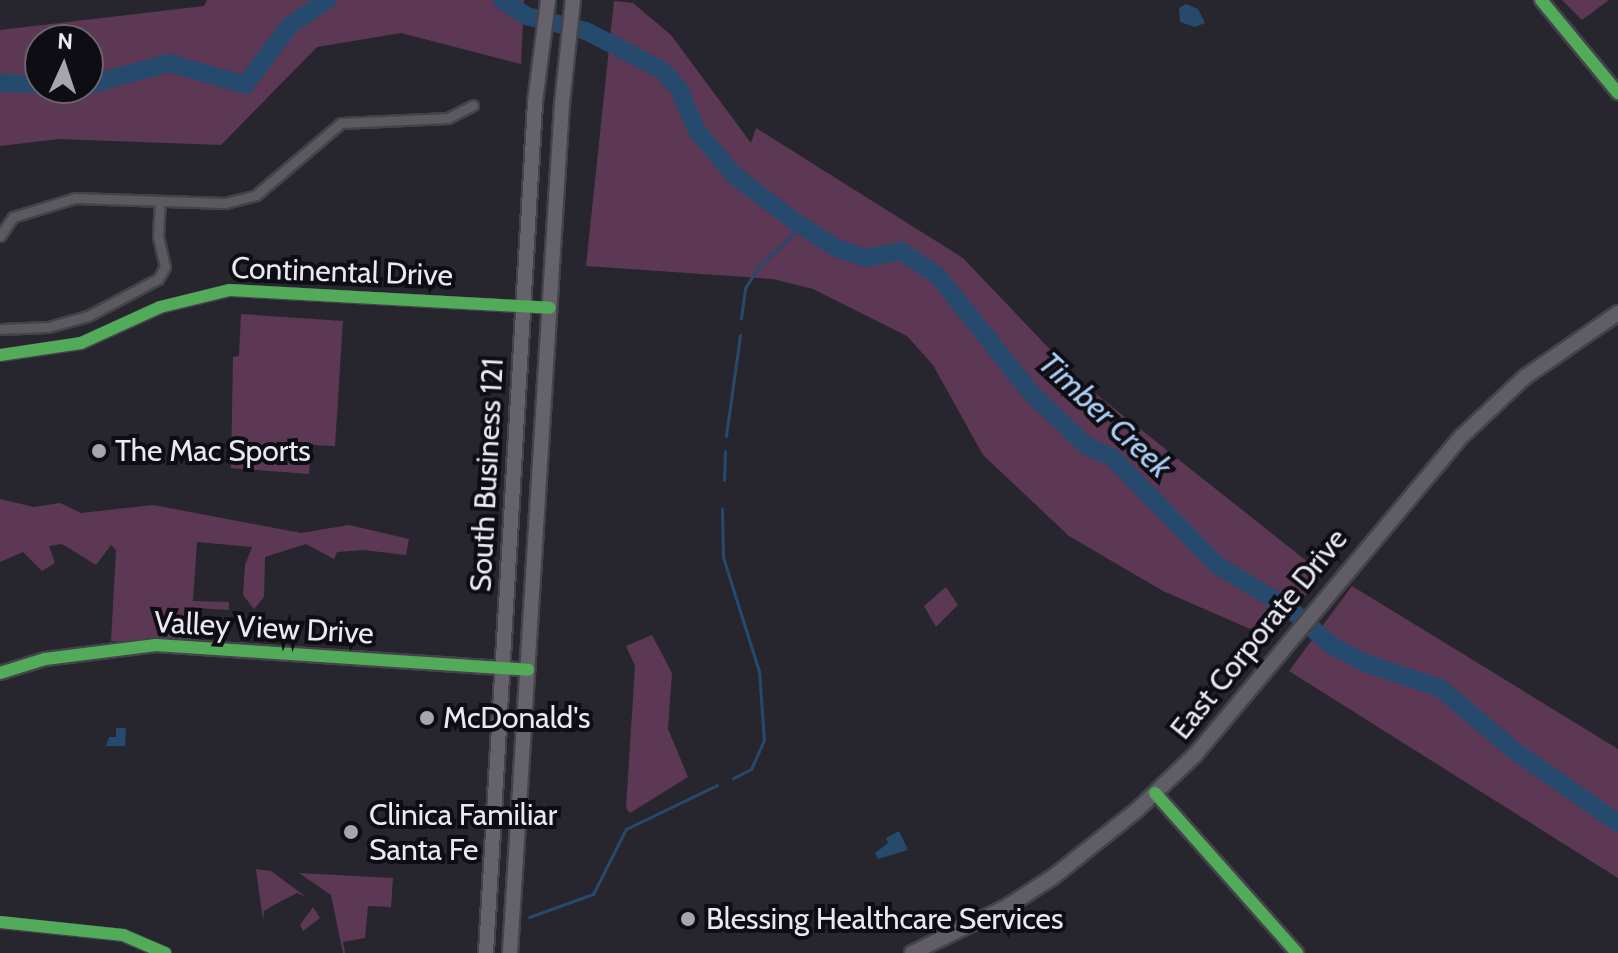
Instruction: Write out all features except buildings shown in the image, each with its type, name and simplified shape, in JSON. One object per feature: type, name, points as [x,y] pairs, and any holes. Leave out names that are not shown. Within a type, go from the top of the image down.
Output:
[{"type":"main road","name":"South Business 121","points":[[486,953],[535,102],[548,0]]},
{"type":"main road","name":"South Business 121","points":[[510,953],[562,104],[573,0]]},
{"type":"main road","name":"East Corporate Drive","points":[[912,953],[1008,906],[1053,877],[1155,793],[1195,755],[1347,567],[1461,437],[1536,368],[1618,313]]},
{"type":"street","points":[[1541,0],[1618,93]]},
{"type":"street","points":[[0,236],[13,217],[75,198],[225,203],[256,195],[341,123],[448,118],[473,105]]},
{"type":"street","points":[[0,329],[48,327],[88,316],[158,279],[165,267],[158,237],[160,202]]},
{"type":"street","name":"Continental Drive","points":[[0,355],[81,343],[160,307],[230,290],[549,308]]},
{"type":"street","name":"Valley View Drive","points":[[0,673],[59,656],[156,645],[528,670]]},
{"type":"street","points":[[1155,793],[1297,953]]},
{"type":"street","points":[[0,922],[123,935],[165,953]]},
{"type":"shaded area","points":[[207,0],[524,0],[521,64],[401,33],[317,47],[221,145],[59,139],[0,146],[0,30],[24,27],[24,104],[104,104],[104,24],[51,24],[204,6]]},
{"type":"shaded area","points":[[1562,0],[1609,0],[1582,20]]},
{"type":"shaded area","points":[[614,1],[633,3],[671,35],[751,143],[756,128],[963,258],[1082,383],[1323,574],[1271,638],[1163,591],[1069,536],[983,455],[933,365],[907,336],[813,289],[773,279],[586,266]]},
{"type":"shaded area","points":[[241,314],[343,321],[335,446],[311,445],[309,474],[231,468],[233,357],[239,356]]},
{"type":"shaded area","points":[[0,499],[34,507],[60,503],[81,513],[153,505],[301,533],[349,525],[409,539],[406,555],[363,550],[337,552],[334,559],[306,544],[265,557],[264,597],[254,609],[243,595],[245,565],[252,547],[197,542],[193,601],[229,602],[229,610],[196,608],[191,641],[111,641],[116,550],[111,545],[96,565],[62,544],[49,546],[55,563],[42,571],[23,552],[0,562]]},
{"type":"shaded area","points":[[1352,586],[1618,749],[1618,878],[1289,671]]},
{"type":"shaded area","points":[[946,587],[958,605],[936,627],[924,606]]},
{"type":"shaded area","points":[[652,635],[672,673],[668,729],[688,777],[630,813],[626,808],[635,666],[626,646]]},
{"type":"shaded area","points":[[256,869],[271,871],[306,897],[297,893],[272,906],[264,911],[263,920]]},
{"type":"shaded area","points":[[299,873],[393,878],[391,907],[368,906],[365,938],[343,942],[343,953],[331,895]]},
{"type":"shaded area","points":[[313,907],[320,918],[303,931],[300,925]]},
{"type":"water","points":[[1186,4],[1198,9],[1205,23],[1195,27],[1180,22],[1179,8]]},
{"type":"water","points":[[116,728],[126,728],[125,746],[106,746],[109,737],[116,737]]},
{"type":"water","points":[[899,831],[908,850],[878,859],[875,853],[888,843],[886,838]]},
{"type":"waterway","name":"Timber Creek","points":[[104,81],[169,63],[245,85],[290,25],[327,0]]},
{"type":"waterway","name":"Timber Creek","points":[[502,0],[527,16],[586,31],[662,70],[679,89],[697,131],[734,175],[834,247],[866,258],[901,251],[938,276],[1032,394],[1087,446],[1112,457],[1217,565],[1290,609],[1331,645],[1365,663],[1440,688],[1516,752],[1618,823]]},
{"type":"waterway","name":"Timber Creek","points":[[0,83],[24,84]]},
{"type":"waterway","points":[[741,318],[745,288],[760,265],[803,225]]},
{"type":"waterway","points":[[726,436],[740,335]]},
{"type":"waterway","points":[[724,480],[725,451]]},
{"type":"waterway","points":[[722,509],[723,557],[759,671],[764,740],[751,769],[733,778]]},
{"type":"waterway","points":[[529,917],[593,894],[626,829],[717,785]]},
{"type":"cycle path","points":[[1541,0],[1618,93]]},
{"type":"cycle path","points":[[0,355],[81,343],[160,307],[230,290],[549,308]]},
{"type":"cycle path","points":[[0,673],[45,659],[156,645],[528,670]]},
{"type":"cycle path","points":[[1155,793],[1297,953]]},
{"type":"cycle path","points":[[0,922],[123,935],[165,953]]},
{"type":"place","name":"The Mac Sports","points":[[99,451]]},
{"type":"place","name":"McDonald's","points":[[427,718]]},
{"type":"place","name":"Clinica Familiar Santa Fe","points":[[351,832]]},
{"type":"place","name":"Blessing Healthcare Services","points":[[688,919]]}]
